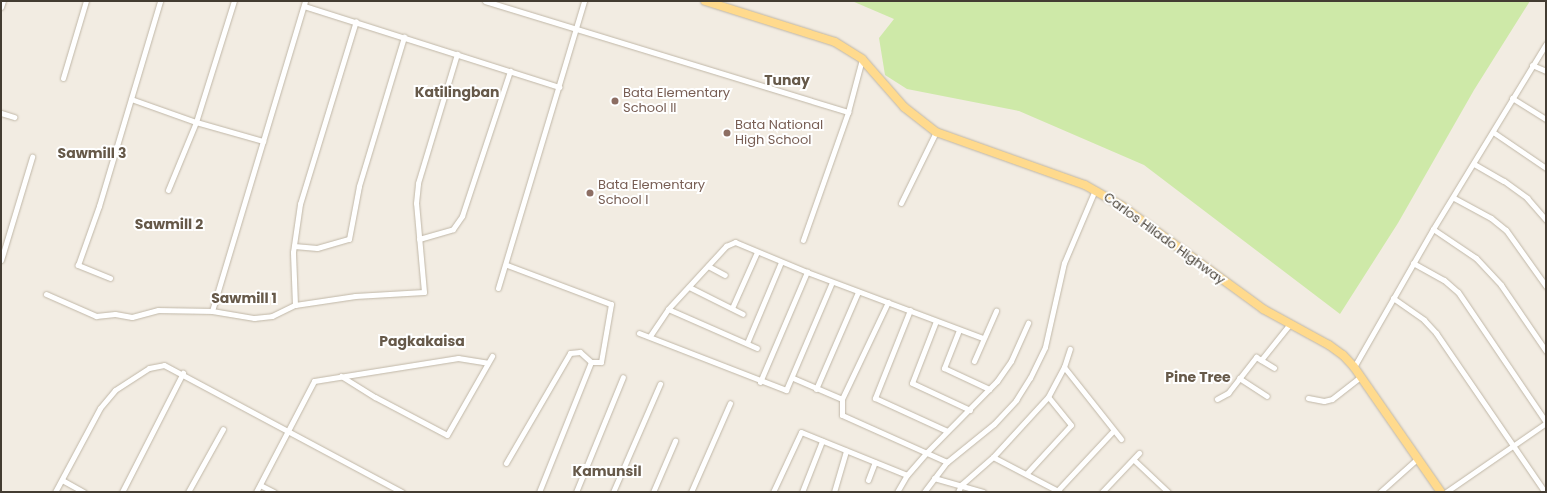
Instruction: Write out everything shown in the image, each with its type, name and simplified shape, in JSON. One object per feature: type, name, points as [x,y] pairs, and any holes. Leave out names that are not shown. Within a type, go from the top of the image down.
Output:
[{"type":"main road","name":"Carlos Hilado Highway","points":[[705,1],[835,42],[862,59],[904,107],[936,132],[1046,169],[1095,190],[1122,206],[1205,269],[1289,324],[1329,344],[1354,367],[1361,376],[1441,492]]},
{"type":"street","points":[[1,7],[3,1]]},
{"type":"street","points":[[63,78],[86,1]]},
{"type":"street","points":[[110,278],[78,265],[160,1]]},
{"type":"street","points":[[168,190],[196,122],[234,1]]},
{"type":"street","points":[[485,1],[848,112]]},
{"type":"street","points":[[498,288],[507,265],[584,1]]},
{"type":"street","points":[[212,311],[304,3],[559,87]]},
{"type":"street","points":[[294,305],[294,246],[300,204],[356,21]]},
{"type":"street","points":[[294,246],[317,248],[349,239],[359,186],[404,37]]},
{"type":"street","points":[[1354,367],[1433,229],[1454,198],[1512,98],[1546,44]]},
{"type":"street","points":[[46,294],[96,316],[115,314],[132,317],[158,310],[212,311],[254,318],[272,316],[294,305],[355,296],[424,292],[416,202],[418,183],[456,54]]},
{"type":"street","points":[[803,240],[848,112],[862,59]]},
{"type":"street","points":[[1532,65],[1546,71]]},
{"type":"street","points":[[419,239],[453,229],[462,216],[510,71]]},
{"type":"street","points":[[131,98],[196,122],[263,141]]},
{"type":"street","points":[[1512,98],[1546,119]]},
{"type":"street","points":[[1,113],[14,117]]},
{"type":"street","points":[[900,203],[936,132]]},
{"type":"street","points":[[1493,132],[1546,168]]},
{"type":"street","points":[[1,260],[32,157]]},
{"type":"street","points":[[1474,164],[1504,180],[1527,198],[1546,220]]},
{"type":"street","points":[[924,492],[947,462],[994,424],[1016,400],[1030,378],[1046,347],[1064,263],[1095,190]]},
{"type":"street","points":[[1454,198],[1491,218],[1506,230],[1546,286]]},
{"type":"street","points":[[1433,229],[1476,258],[1501,285],[1546,351]]},
{"type":"street","points":[[650,336],[668,309],[732,242],[858,292],[984,338]]},
{"type":"street","points":[[732,308],[757,252]]},
{"type":"street","points":[[747,343],[781,262]]},
{"type":"street","points":[[1413,263],[1444,280],[1458,292],[1546,422],[1446,492]]},
{"type":"street","points":[[506,464],[570,353],[580,352],[591,362],[601,362],[611,304],[507,265]]},
{"type":"street","points":[[708,266],[725,275]]},
{"type":"street","points":[[760,382],[807,272]]},
{"type":"street","points":[[639,333],[650,336],[760,382],[783,390],[788,388],[832,282]]},
{"type":"street","points":[[689,287],[743,314]]},
{"type":"street","points":[[816,389],[858,292]]},
{"type":"street","points":[[1393,298],[1424,320],[1436,333],[1544,492]]},
{"type":"street","points":[[888,302],[842,399],[842,416],[947,462]]},
{"type":"street","points":[[668,309],[756,348]]},
{"type":"street","points":[[910,310],[875,398],[947,431]]},
{"type":"street","points":[[974,361],[996,311]]},
{"type":"street","points":[[936,320],[912,383],[970,410]]},
{"type":"street","points":[[897,492],[907,474],[947,431],[970,410],[1011,361],[1028,323]]},
{"type":"street","points":[[1261,360],[1289,324]]},
{"type":"street","points":[[959,330],[944,368],[989,389]]},
{"type":"street","points":[[958,492],[961,485],[993,457],[1048,397],[1064,367],[1070,349]]},
{"type":"street","points":[[341,376],[381,401],[447,435],[492,356]]},
{"type":"street","points":[[1217,399],[1228,392],[1252,360],[1256,357],[1274,368]]},
{"type":"street","points":[[256,492],[312,383],[321,379],[458,358],[488,363]]},
{"type":"street","points":[[539,492],[591,362]]},
{"type":"street","points":[[55,492],[100,408],[115,390],[157,365],[172,367],[288,432],[402,492]]},
{"type":"street","points":[[1064,367],[1113,431],[1121,439]]},
{"type":"street","points":[[122,492],[183,373]]},
{"type":"street","points":[[1308,398],[1324,401],[1332,399],[1361,376]]},
{"type":"street","points":[[576,492],[623,377]]},
{"type":"street","points":[[792,378],[842,399]]},
{"type":"street","points":[[1239,378],[1267,396]]},
{"type":"street","points":[[613,492],[660,384]]},
{"type":"street","points":[[1027,473],[1071,425],[1048,397]]},
{"type":"street","points":[[691,492],[730,403]]},
{"type":"street","points":[[188,492],[223,429]]},
{"type":"street","points":[[993,457],[1027,473],[1059,491],[1113,431]]},
{"type":"street","points":[[773,492],[799,434],[807,433],[822,441],[907,474]]},
{"type":"street","points":[[654,492],[675,441]]},
{"type":"street","points":[[802,492],[822,441]]},
{"type":"street","points":[[834,492],[846,450]]},
{"type":"street","points":[[1102,492],[1139,453]]},
{"type":"street","points":[[1380,492],[1417,459]]},
{"type":"street","points":[[1134,460],[1168,492]]},
{"type":"street","points":[[868,480],[875,462]]},
{"type":"street","points":[[934,478],[983,492]]},
{"type":"street","points":[[62,480],[84,492]]},
{"type":"street","points":[[260,484],[274,492]]},
{"type":"green space","points":[[852,1],[1530,1],[1474,90],[1398,223],[1340,314],[1144,165],[1019,111],[907,89],[885,75],[879,38],[894,19]]},
{"type":"place","name":"Bata Elementary School II","points":[[615,101]]},
{"type":"place","name":"Bata National High School","points":[[727,133]]},
{"type":"place","name":"Bata Elementary School I","points":[[590,193]]},
{"type":"district","name":"Tunay","points":[[787,80]]},
{"type":"district","name":"Katilingban","points":[[457,92]]},
{"type":"district","name":"Sawmill 3","points":[[92,153]]},
{"type":"district","name":"Sawmill 2","points":[[169,224]]},
{"type":"district","name":"Sawmill 1","points":[[244,298]]},
{"type":"district","name":"Pagkakaisa","points":[[422,341]]},
{"type":"district","name":"Pine Tree","points":[[1198,377]]},
{"type":"district","name":"Kamunsil","points":[[607,471]]}]
